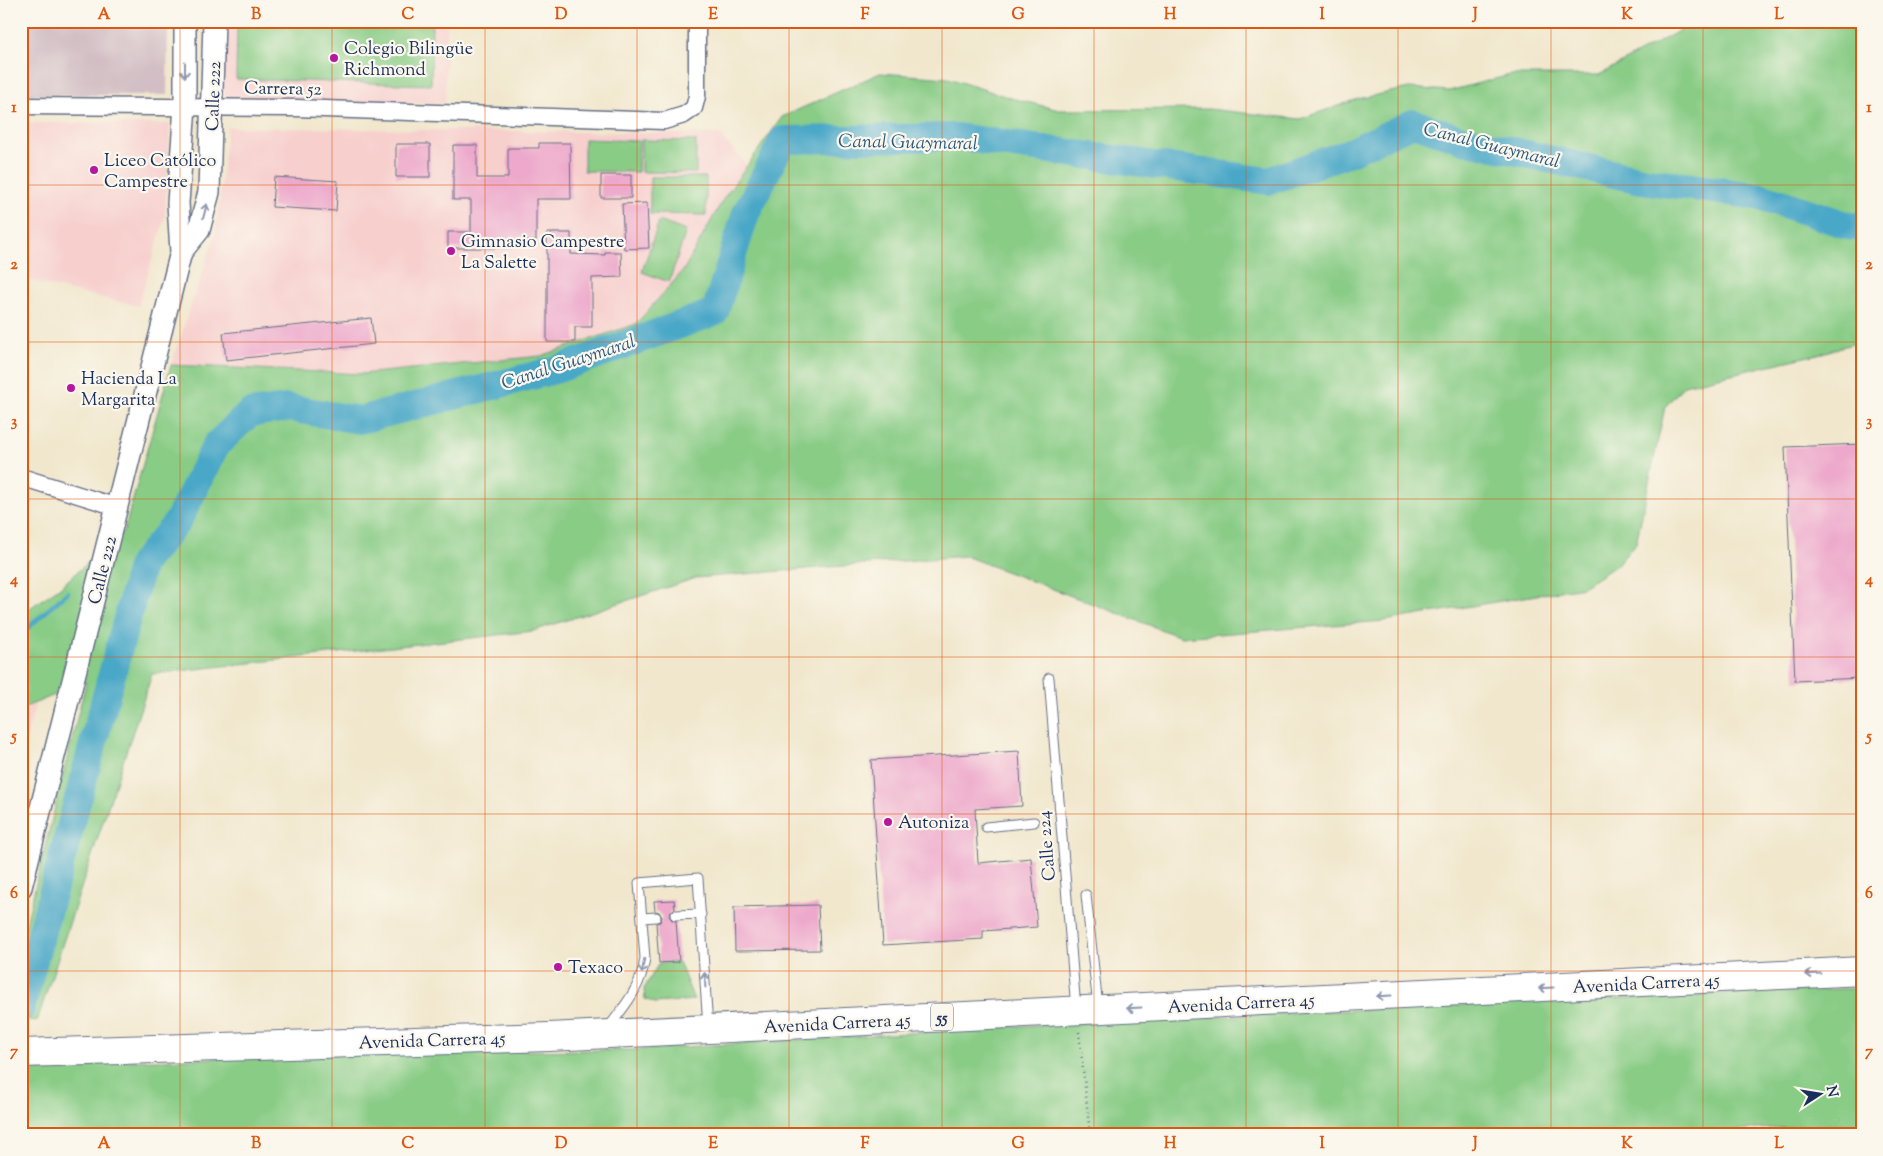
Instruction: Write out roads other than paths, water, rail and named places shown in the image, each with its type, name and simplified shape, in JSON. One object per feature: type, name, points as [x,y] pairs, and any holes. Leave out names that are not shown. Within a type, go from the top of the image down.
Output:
[{"type":"highway","name":"Avenida Carrera 45","points":[[21,1054],[603,1034],[1862,971]]},
{"type":"street","name":"Calle 222","points":[[21,887],[181,252],[178,203],[184,106],[185,21]]},
{"type":"street","name":"Calle 222","points":[[181,252],[199,230],[209,192],[213,107],[214,21]]},
{"type":"street","name":"Carrera 52","points":[[21,106],[296,108],[664,121],[684,115],[694,108],[697,96],[698,21]]},
{"type":"street","points":[[21,477],[118,506]]},
{"type":"lane","name":"Calle 224","points":[[1049,678],[1087,1010]]},
{"type":"lane","points":[[986,828],[1034,822]]},
{"type":"lane","points":[[603,1034],[632,997],[641,977],[645,958],[639,883],[698,878],[708,1029]]},
{"type":"lane","points":[[1086,895],[1087,1010]]},
{"type":"lane","points":[[675,915],[701,914]]},
{"type":"lane","points":[[642,918],[656,917]]},
{"type":"waterway","name":"Canal Guaymaral","points":[[21,1008],[142,564],[178,521],[216,445],[250,413],[288,408],[360,420],[555,370],[715,312],[746,213],[783,140],[957,137],[1269,181],[1350,152],[1413,123],[1464,140],[1641,180],[1763,197],[1852,227],[1862,225]]},
{"type":"waterway","points":[[21,634],[68,592]]},
{"type":"place","name":"Colegio Bilingüe Richmond","points":[[334,58]]},
{"type":"place","name":"Liceo Católico Campestre","points":[[94,170]]},
{"type":"place","name":"Gimnasio Campestre La Salette","points":[[451,251]]},
{"type":"place","name":"Hacienda La Margarita","points":[[71,388]]},
{"type":"place","name":"Autoniza","points":[[888,822]]},
{"type":"place","name":"Texaco","points":[[558,967]]}]
